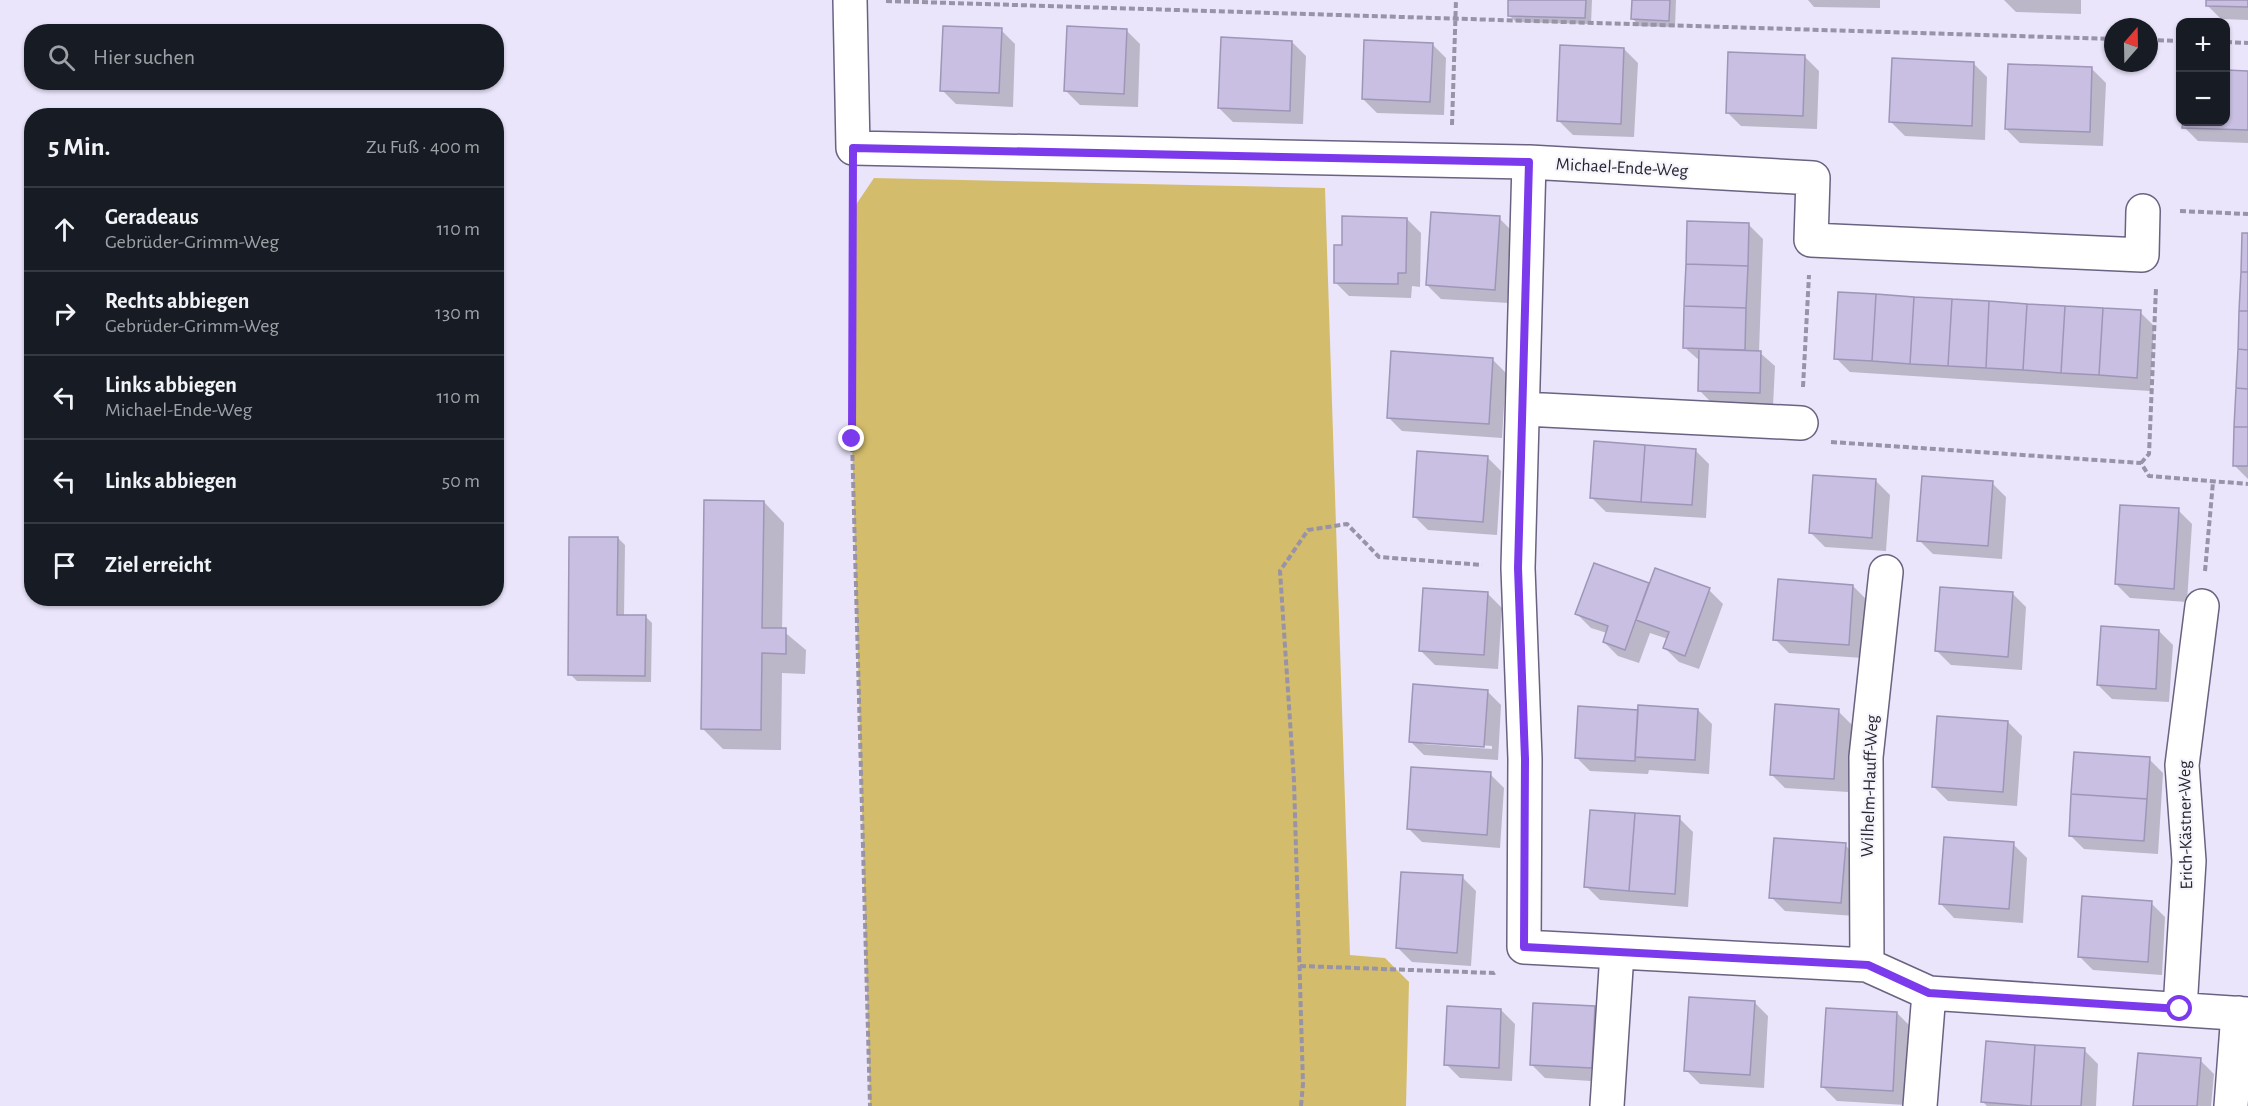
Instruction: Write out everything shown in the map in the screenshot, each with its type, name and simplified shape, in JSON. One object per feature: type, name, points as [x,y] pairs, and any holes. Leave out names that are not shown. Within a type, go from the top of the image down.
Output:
[{"type":"street","points":[[850,0],[853,148]]},
{"type":"street","name":"Michael-Ende-Weg","points":[[853,148],[1529,162],[1813,178],[1811,240]]},
{"type":"street","points":[[1529,162],[1518,568],[1525,759],[1524,947],[1868,965],[1929,993],[2243,1013],[2231,1106]]},
{"type":"street","points":[[1811,240],[2142,255],[2143,211]]},
{"type":"street","points":[[1523,409],[1801,423]]},
{"type":"street","name":"Wilhelm-Hauff-Weg","points":[[1868,965],[1866,757],[1886,572]]},
{"type":"street","name":"Erich-Kästner-Weg","points":[[2180,1009],[2189,861],[2182,765],[2202,606]]},
{"type":"street","points":[[1607,1106],[1617,953]]},
{"type":"street","points":[[1920,1106],[1929,993]]},
{"type":"path","points":[[1451,160],[1456,0]]},
{"type":"path","points":[[876,1],[2104,39]]},
{"type":"path","points":[[2158,40],[2176,41]]},
{"type":"path","points":[[2230,42],[2248,43]]},
{"type":"path","points":[[853,148],[852,439],[870,1106]]},
{"type":"path","points":[[2143,211],[2248,214]]},
{"type":"path","points":[[1811,240],[1801,440],[2141,463]]},
{"type":"path","points":[[2141,463],[2149,454],[2157,269],[2142,255]]},
{"type":"path","points":[[2141,463],[2149,476],[2248,484]]},
{"type":"path","points":[[2202,606],[2213,482]]},
{"type":"path","points":[[1301,1106],[1303,1084],[1294,781],[1280,571],[1308,530],[1347,524],[1379,557],[1518,568]]},
{"type":"path","points":[[1300,966],[1494,973],[1524,947]]},
{"type":"shaded area","points":[[874,178],[1325,188],[1350,955],[1385,958],[1409,982],[1406,1106],[870,1106],[852,439],[851,212]]},
{"type":"building","points":[[1508,0],[1586,0],[1585,18],[1508,16]]},
{"type":"building","points":[[1632,0],[1670,0],[1669,21],[1631,19]]},
{"type":"building","points":[[2206,0],[2248,0],[2248,7],[2206,6]]},
{"type":"building","points":[[943,26],[1002,28],[999,93],[940,91]]},
{"type":"building","points":[[1067,26],[1127,29],[1124,94],[1064,91]]},
{"type":"building","points":[[1221,37],[1292,41],[1290,111],[1218,108]]},
{"type":"building","points":[[1364,40],[1433,43],[1430,102],[1362,99]]},
{"type":"building","points":[[1560,45],[1624,48],[1621,124],[1557,121]]},
{"type":"building","points":[[1728,52],[1805,55],[1803,116],[1726,113]]},
{"type":"building","points":[[1892,58],[1974,62],[1972,126],[1889,122]]},
{"type":"building","points":[[2008,64],[2092,67],[2090,132],[2005,129]]},
{"type":"building","points":[[2230,70],[2248,71],[2248,130],[2182,128],[2182,126],[2230,126]]},
{"type":"building","points":[[1431,212],[1500,216],[1495,290],[1426,285]]},
{"type":"building","points":[[1342,216],[1407,218],[1406,273],[1398,273],[1398,284],[1334,283],[1334,245],[1342,245]]},
{"type":"building","points":[[1687,221],[1749,223],[1748,266],[1686,264]]},
{"type":"building","points":[[2242,233],[2248,233],[2248,272],[2241,272]]},
{"type":"building","points":[[1686,264],[1748,266],[1746,308],[1684,306]]},
{"type":"building","points":[[2241,272],[2248,272],[2248,311],[2239,311]]},
{"type":"building","points":[[1838,292],[1876,294],[1872,361],[1834,359]]},
{"type":"building","points":[[1876,294],[1914,297],[1910,364],[1872,361]]},
{"type":"building","points":[[1914,297],[1952,299],[1948,366],[1910,364]]},
{"type":"building","points":[[1952,299],[1989,301],[1986,368],[1948,366]]},
{"type":"building","points":[[1989,301],[2027,304],[2023,370],[1986,368]]},
{"type":"building","points":[[2027,304],[2065,306],[2061,373],[2023,370]]},
{"type":"building","points":[[1684,306],[1746,308],[1745,350],[1683,348]]},
{"type":"building","points":[[2065,306],[2103,308],[2099,375],[2061,373]]},
{"type":"building","points":[[2103,308],[2141,310],[2137,378],[2099,375]]},
{"type":"building","points":[[2239,311],[2248,311],[2248,350],[2238,349]]},
{"type":"building","points":[[1699,349],[1761,351],[1760,393],[1698,391]]},
{"type":"building","points":[[2238,349],[2248,350],[2248,389],[2236,388]]},
{"type":"building","points":[[1391,351],[1493,358],[1489,424],[1387,418]]},
{"type":"building","points":[[2236,388],[2248,389],[2248,427],[2234,427]]},
{"type":"building","points":[[2234,427],[2248,427],[2248,466],[2233,466]]},
{"type":"building","points":[[1594,441],[1645,445],[1641,502],[1590,498]]},
{"type":"building","points":[[1645,445],[1696,449],[1692,505],[1641,502]]},
{"type":"building","points":[[1417,451],[1488,456],[1483,522],[1413,517]]},
{"type":"building","points":[[1813,475],[1876,479],[1872,538],[1809,533]]},
{"type":"building","points":[[1922,476],[1993,481],[1988,546],[1917,541]]},
{"type":"building","points":[[704,500],[764,501],[762,628],[786,628],[786,654],[762,653],[761,730],[701,729]]},
{"type":"building","points":[[2120,505],[2179,508],[2174,589],[2115,584]]},
{"type":"building","points":[[569,537],[618,537],[617,615],[646,615],[645,676],[568,675]]},
{"type":"building","points":[[1594,563],[1649,583],[1625,650],[1603,642],[1608,626],[1575,614]]},
{"type":"building","points":[[1655,568],[1710,588],[1685,656],[1663,648],[1669,632],[1636,620]]},
{"type":"building","points":[[1778,579],[1853,585],[1849,645],[1773,640]]},
{"type":"building","points":[[1940,587],[2013,592],[2008,657],[1935,651]]},
{"type":"building","points":[[1423,588],[1488,592],[1484,655],[1419,651]]},
{"type":"building","points":[[2101,626],[2159,630],[2156,689],[2097,685]]},
{"type":"building","points":[[1413,684],[1488,690],[1484,747],[1409,742]]},
{"type":"building","points":[[1775,704],[1839,709],[1834,779],[1770,775]]},
{"type":"building","points":[[1638,705],[1698,709],[1695,760],[1635,757]]},
{"type":"building","points":[[1578,706],[1638,710],[1635,761],[1575,758]]},
{"type":"building","points":[[1937,716],[2008,721],[2003,792],[1932,787]]},
{"type":"building","points":[[2074,752],[2150,757],[2147,799],[2071,794]]},
{"type":"building","points":[[1411,767],[1491,772],[1487,835],[1407,829]]},
{"type":"building","points":[[2071,794],[2147,799],[2144,841],[2069,836]]},
{"type":"building","points":[[1590,810],[1635,813],[1629,891],[1584,887]]},
{"type":"building","points":[[1635,813],[1680,816],[1675,894],[1629,891]]},
{"type":"building","points":[[1944,837],[2014,842],[2009,909],[1939,904]]},
{"type":"building","points":[[1774,838],[1846,843],[1841,903],[1769,898]]},
{"type":"building","points":[[1401,872],[1463,875],[1457,953],[1396,948]]},
{"type":"building","points":[[2082,896],[2152,901],[2148,962],[2078,957]]},
{"type":"building","points":[[1689,997],[1755,1001],[1750,1075],[1684,1071]]},
{"type":"building","points":[[1533,1003],[1595,1006],[1592,1068],[1530,1065]]},
{"type":"building","points":[[1447,1006],[1501,1009],[1499,1068],[1444,1065]]},
{"type":"building","points":[[1826,1008],[1897,1012],[1893,1091],[1821,1087]]},
{"type":"building","points":[[1986,1041],[2035,1045],[2031,1106],[1981,1102]]},
{"type":"building","points":[[2035,1045],[2085,1048],[2081,1106],[2031,1106]]},
{"type":"building","points":[[2138,1053],[2201,1058],[2197,1106],[2133,1106]]},
{"type":"route","points":[[852,439],[853,148],[1529,162],[1518,568],[1525,759],[1524,947],[1868,965],[1929,993],[2180,1009]]}]
